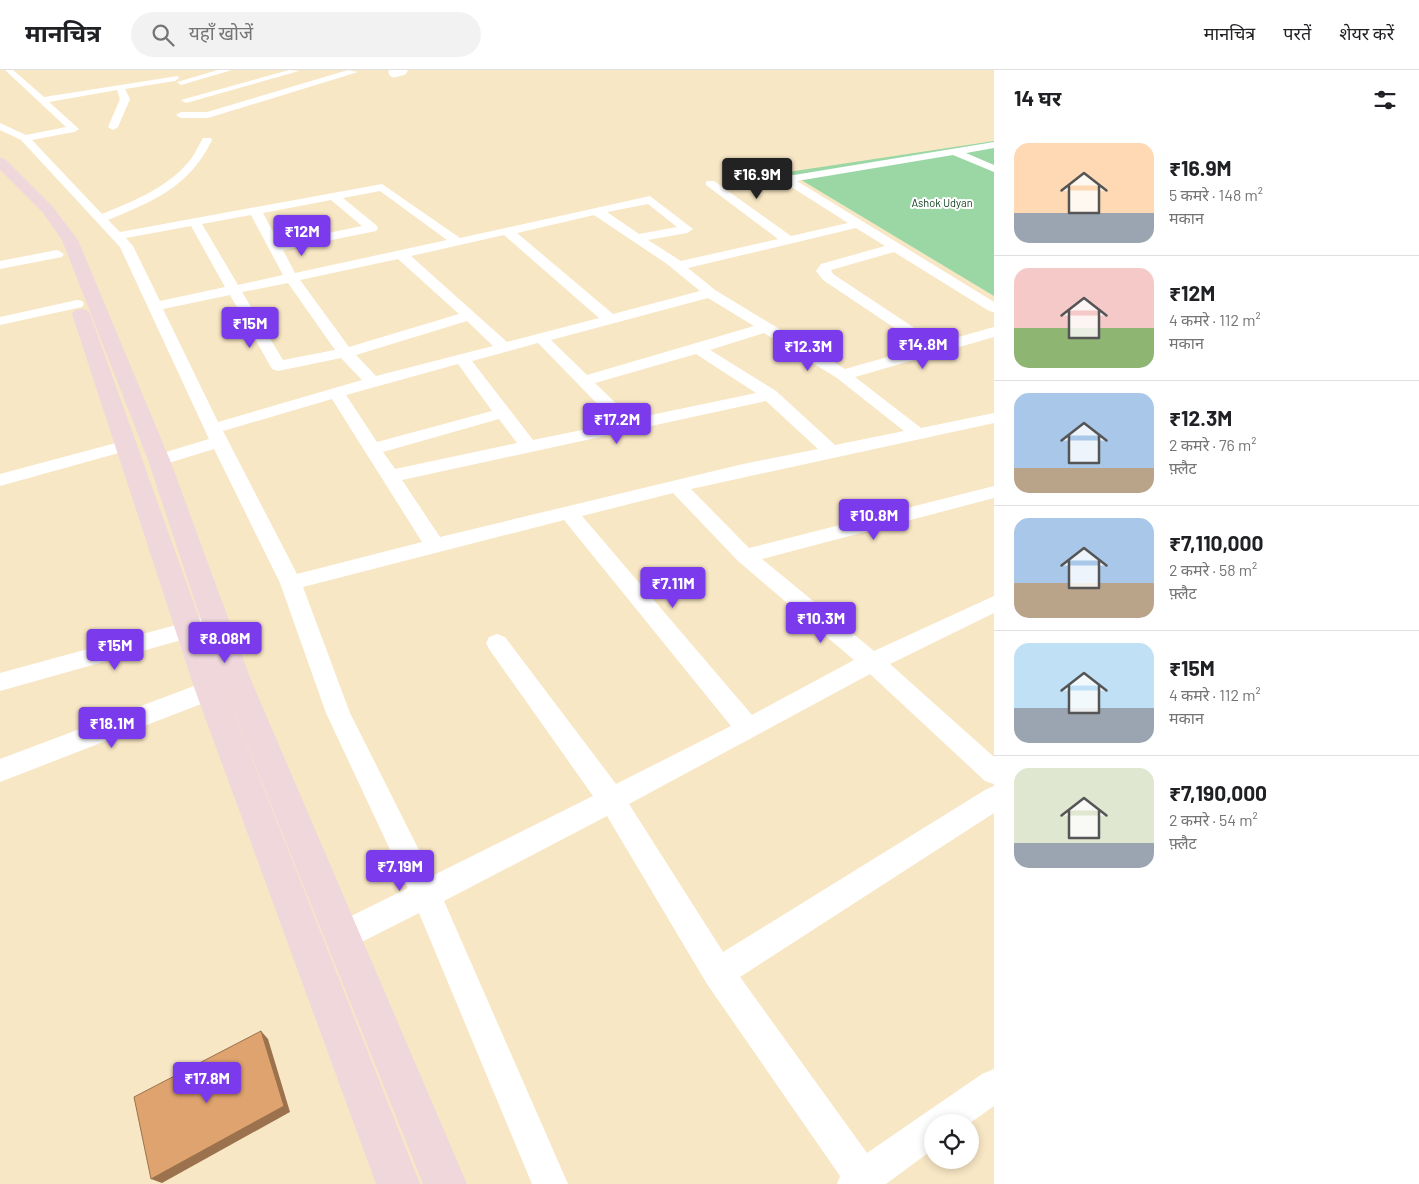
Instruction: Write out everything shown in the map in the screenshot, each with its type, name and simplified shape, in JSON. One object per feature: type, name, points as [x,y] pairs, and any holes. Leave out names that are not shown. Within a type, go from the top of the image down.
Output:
[{"type":"main road","points":[[0,162],[48,210],[70,240],[159,460],[203,626],[210,690],[398,1184]]},
{"type":"main road","points":[[0,178],[34,214],[57,254],[77,304],[127,445],[203,626],[236,680],[445,1184]]},
{"type":"street","points":[[162,70],[178,80],[186,100],[179,119],[208,115],[354,72],[352,70]]},
{"type":"street","points":[[42,100],[120,87],[178,80],[228,70]]},
{"type":"street","points":[[9,71],[74,129],[25,138]]},
{"type":"street","points":[[186,100],[301,73],[324,81]]},
{"type":"street","points":[[113,127],[125,99],[120,87]]},
{"type":"street","points":[[0,126],[25,138],[126,246],[216,435],[291,583],[338,713],[426,894],[550,1184]]},
{"type":"street","points":[[100,219],[159,194],[176,183],[200,157],[207,140]]},
{"type":"street","points":[[994,146],[786,179],[994,308]]},
{"type":"street","points":[[956,152],[994,169]]},
{"type":"street","points":[[710,183],[788,240]]},
{"type":"street","points":[[118,236],[382,187],[458,242]]},
{"type":"street","points":[[276,248],[372,228],[334,196]]},
{"type":"street","points":[[154,307],[650,200],[687,229],[637,238]]},
{"type":"street","points":[[255,210],[291,277],[345,353],[373,382]]},
{"type":"street","points":[[596,211],[678,266],[710,293],[843,375],[918,434]]},
{"type":"street","points":[[194,221],[278,366],[345,353],[470,316]]},
{"type":"street","points":[[678,266],[858,224]]},
{"type":"street","points":[[507,231],[611,320]]},
{"type":"street","points":[[896,247],[826,267],[823,271],[828,277],[937,350]]},
{"type":"street","points":[[0,265],[57,254]]},
{"type":"street","points":[[401,254],[505,348]]},
{"type":"street","points":[[159,460],[216,435],[336,393],[710,293]]},
{"type":"street","points":[[0,321],[77,304]]},
{"type":"street","points":[[584,381],[698,349],[764,328]]},
{"type":"street","points":[[843,375],[937,350],[994,332]]},
{"type":"street","points":[[542,339],[628,426]]},
{"type":"street","points":[[698,349],[770,395],[832,452]]},
{"type":"street","points":[[462,359],[529,447]]},
{"type":"street","points":[[336,393],[435,545]]},
{"type":"street","points":[[391,476],[770,395]]},
{"type":"street","points":[[373,449],[503,413]]},
{"type":"street","points":[[291,583],[435,545],[677,486],[994,418]]},
{"type":"street","points":[[0,480],[127,445]]},
{"type":"street","points":[[677,486],[745,556],[872,662],[994,773]]},
{"type":"street","points":[[745,556],[994,492]]},
{"type":"street","points":[[568,512],[749,729]]},
{"type":"street","points":[[342,937],[749,729],[872,662],[994,604]]},
{"type":"street","points":[[1,676],[203,626]]},
{"type":"street","points":[[497,643],[612,800],[718,973],[859,1181],[924,1135]]},
{"type":"street","points":[[0,771],[210,690]]},
{"type":"street","points":[[718,973],[994,798]]},
{"type":"street","points":[[954,1114],[994,1086]]},
{"type":"lane","points":[[394,72],[402,70]]},
{"type":"green space","name":"Ashok Udyan","points":[[994,141],[994,296],[788,172]]},
{"type":"building","points":[[261,1031],[284,1106],[151,1179],[134,1097]]}]
